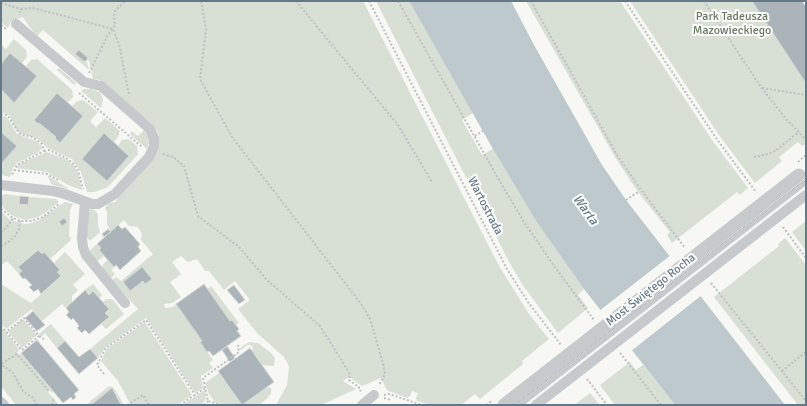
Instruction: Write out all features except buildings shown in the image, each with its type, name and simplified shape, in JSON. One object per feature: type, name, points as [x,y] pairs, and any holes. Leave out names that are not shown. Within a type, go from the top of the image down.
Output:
[{"type":"street","points":[[5,182],[85,198],[92,204],[98,204],[115,194],[149,157],[149,150],[154,138],[150,129],[101,86],[84,82],[16,24]]},
{"type":"street","name":"Most Świętego Rocha","points":[[504,405],[799,175]]},
{"type":"street","name":"Most Świętego Rocha","points":[[536,405],[806,195]]},
{"type":"street","points":[[85,198],[82,238],[86,255],[125,302]]},
{"type":"street","points":[[362,405],[374,395]]},
{"type":"street","points":[[1,402],[4,405]]},
{"type":"lane","points":[[520,405],[799,175]]},
{"type":"path","points":[[84,82],[108,35],[115,25],[115,11],[125,1]]},
{"type":"path","points":[[200,1],[206,29],[200,79],[232,137],[350,288],[370,319],[380,348],[385,374],[374,395]]},
{"type":"path","points":[[296,1],[398,125],[432,182]]},
{"type":"path","name":"Wartostrada","points":[[369,1],[507,269],[528,302],[561,346]]},
{"type":"path","points":[[398,1],[524,222],[595,321]]},
{"type":"path","points":[[531,1],[617,155],[677,237]]},
{"type":"path","points":[[625,1],[716,138],[752,186]]},
{"type":"path","points":[[704,1],[761,88],[786,119],[806,140]]},
{"type":"path","points":[[1,3],[21,9],[33,8],[113,29]]},
{"type":"path","points":[[16,24],[21,9]]},
{"type":"path","points":[[1,25],[7,30]]},
{"type":"path","points":[[113,29],[119,44],[130,94],[126,108]]},
{"type":"path","points":[[761,88],[806,95]]},
{"type":"path","points":[[79,92],[149,150],[173,157],[184,166],[198,216],[239,247],[266,279],[320,326],[350,374],[349,380]]},
{"type":"path","points":[[1,114],[7,115],[20,134],[37,140],[42,144],[44,151]]},
{"type":"path","points":[[475,136],[483,131]]},
{"type":"path","points":[[754,157],[775,151],[799,132]]},
{"type":"path","points":[[5,182],[12,176],[17,165],[44,151],[49,150],[66,158],[74,164],[80,176],[85,198]]},
{"type":"path","points":[[799,175],[806,155]]},
{"type":"path","points":[[14,170],[47,174],[59,181]]},
{"type":"path","points":[[626,200],[638,192]]},
{"type":"path","points":[[1,209],[13,218],[20,221],[31,221],[43,217],[62,202]]},
{"type":"path","points":[[1,232],[7,227],[13,218]]},
{"type":"path","points":[[1,246],[10,242],[15,236],[19,229],[20,221]]},
{"type":"path","points":[[788,235],[806,258]]},
{"type":"path","points":[[720,295],[806,401]]},
{"type":"path","points":[[6,332],[24,318],[39,336],[44,339]]},
{"type":"path","points":[[104,374],[97,365],[106,348],[146,320],[195,395]]},
{"type":"path","points":[[1,326],[22,350],[39,336]]},
{"type":"path","points":[[208,401],[203,378],[239,352],[238,345]]},
{"type":"path","points":[[618,350],[661,405]]},
{"type":"path","points":[[782,371],[806,352]]},
{"type":"path","points":[[37,405],[36,401],[23,391],[13,373],[2,365],[2,363],[16,354],[48,391]]},
{"type":"path","points":[[585,376],[608,405]]},
{"type":"path","points":[[180,405],[205,388]]},
{"type":"path","points":[[374,395],[389,394],[422,405]]},
{"type":"path","points":[[127,405],[143,395],[149,405]]},
{"type":"path","points":[[52,405],[54,398]]},
{"type":"path","points":[[204,405],[208,401]]},
{"type":"path","points":[[208,401],[222,405]]},
{"type":"green space","points":[[1,1],[363,1],[499,266],[529,314],[549,339],[522,361],[523,364],[480,399],[475,394],[461,405],[430,405],[417,401],[416,398],[418,393],[412,391],[410,396],[407,398],[387,390],[381,378],[362,386],[349,377],[343,381],[356,389],[321,405],[276,405],[287,385],[289,366],[284,357],[257,333],[238,309],[250,300],[235,281],[224,290],[209,271],[205,271],[197,259],[188,262],[181,256],[172,262],[181,274],[170,282],[181,297],[172,303],[164,304],[165,308],[173,307],[176,304],[202,341],[200,342],[213,360],[209,363],[213,368],[201,376],[203,388],[195,393],[146,318],[106,347],[98,358],[90,349],[138,309],[112,280],[116,277],[121,281],[153,254],[141,240],[142,234],[138,227],[129,226],[124,220],[111,232],[107,224],[107,212],[105,208],[109,203],[115,202],[153,158],[159,140],[158,132],[153,125],[100,80],[93,79],[89,61],[87,60],[88,58],[79,50],[76,54],[87,62],[89,70],[43,30],[37,36],[23,17],[11,21],[8,28],[1,22]]},
{"type":"green space","points":[[376,1],[409,1],[473,113],[462,120],[482,155],[493,149],[536,221],[584,289],[578,295],[588,308],[558,333],[522,284],[508,260]]},
{"type":"green space","points":[[526,1],[620,1],[712,140],[748,188],[740,195],[737,192],[672,243],[667,235],[670,232],[638,192],[615,157]]},
{"type":"green space","name":"Park Tadeusza Mazowieckiego","points":[[630,1],[752,1],[806,82],[806,144],[802,146],[798,142],[779,157],[782,161],[755,183],[719,135]]},
{"type":"green space","points":[[14,39],[26,50],[27,57],[22,63],[10,53],[1,64],[1,45],[6,49]]},
{"type":"green space","points":[[37,59],[72,90],[73,97],[68,102],[57,93],[34,119],[56,137],[55,138],[60,143],[83,116],[72,106],[77,101],[83,100],[98,112],[90,121],[96,127],[105,118],[120,131],[114,142],[104,134],[82,159],[107,181],[129,156],[118,146],[122,140],[129,139],[137,146],[138,154],[106,188],[94,192],[87,192],[81,172],[72,159],[46,147],[38,139],[20,133],[17,131],[9,115],[1,112],[1,89],[14,103],[37,76],[26,66],[31,60]]},
{"type":"green space","points":[[59,68],[76,83],[74,85],[57,70]]},
{"type":"green space","points":[[83,89],[91,89],[100,92],[103,99],[101,108],[81,91]]},
{"type":"green space","points":[[1,115],[8,119],[17,134],[36,141],[42,148],[39,152],[17,163],[13,168],[10,177],[1,175],[1,164],[17,146],[1,132]]},
{"type":"green space","points":[[144,130],[150,139],[147,149],[130,134],[132,131],[138,136]]},
{"type":"green space","points":[[46,152],[66,159],[74,165],[78,173],[82,190],[68,185],[47,172],[16,168],[18,165]]},
{"type":"green space","points":[[47,175],[69,189],[52,185]]},
{"type":"green space","points":[[5,194],[20,196],[19,204],[28,205],[29,197],[56,199],[59,202],[38,217],[25,220],[15,217],[6,211],[1,204],[1,196]]},
{"type":"green space","points":[[65,202],[73,204],[70,210],[70,241],[50,259],[44,252],[42,254],[37,250],[18,267],[22,271],[19,274],[7,261],[1,265],[1,211],[9,219],[25,224],[39,220]]},
{"type":"green space","points":[[93,209],[98,214],[98,225],[100,232],[90,241],[86,236],[89,210]]},
{"type":"green space","points":[[806,221],[806,251],[792,232]]},
{"type":"green space","points":[[785,238],[806,265],[806,405],[798,405],[714,297],[779,246],[778,244]]},
{"type":"green space","points":[[97,244],[101,248],[99,250],[104,256],[98,261],[95,260],[88,252]]},
{"type":"green space","points":[[65,252],[85,274],[73,285],[78,290],[72,296],[72,302],[66,308],[62,304],[42,321],[32,309],[6,329],[1,323],[1,284],[31,303],[61,277],[57,272],[60,270],[54,263]]},
{"type":"green space","points":[[108,260],[114,267],[111,270],[115,274],[111,278],[102,268],[103,264]]},
{"type":"green space","points":[[93,284],[102,295],[99,298],[89,295],[85,290]]},
{"type":"green space","points":[[211,286],[239,323],[236,325],[232,320],[230,321],[207,289]]},
{"type":"green space","points":[[106,299],[111,299],[114,301],[124,314],[106,329],[101,324],[109,317],[105,313],[109,309],[103,302]]},
{"type":"green space","points":[[23,319],[37,335],[22,348],[9,333],[9,331]]},
{"type":"green space","points":[[145,322],[192,395],[177,405],[131,405],[118,381],[101,361],[107,349]]},
{"type":"green space","points":[[51,324],[65,341],[57,348],[45,333],[41,337],[39,334]]},
{"type":"green space","points":[[1,327],[20,350],[17,352],[19,355],[21,353],[53,392],[52,393],[50,390],[48,392],[59,405],[16,405],[1,386]]},
{"type":"green space","points":[[249,342],[258,343],[271,353],[275,358],[274,366],[262,365],[252,351],[253,348],[251,345],[247,345],[241,350],[240,348]]},
{"type":"green space","points":[[630,362],[636,370],[643,365],[675,405],[615,405],[600,385]]},
{"type":"green space","points":[[219,373],[242,405],[229,405],[215,402],[209,394],[205,383]]},
{"type":"green space","points":[[109,386],[114,388],[124,405],[86,405]]},
{"type":"green space","points":[[266,387],[271,388],[271,394],[268,396],[269,397],[259,405],[242,405]]},
{"type":"green space","points":[[205,390],[206,398],[202,405],[182,405]]},
{"type":"green space","points":[[590,393],[600,405],[574,405]]},
{"type":"water","name":"Warta","points":[[409,1],[511,1],[534,45],[602,165],[626,200],[785,405],[675,405],[584,289],[536,221],[493,149]]},
{"type":"pier","points":[[671,255],[702,295],[630,352],[599,311]]},
{"type":"tram line","points":[[515,405],[806,179]]}]
